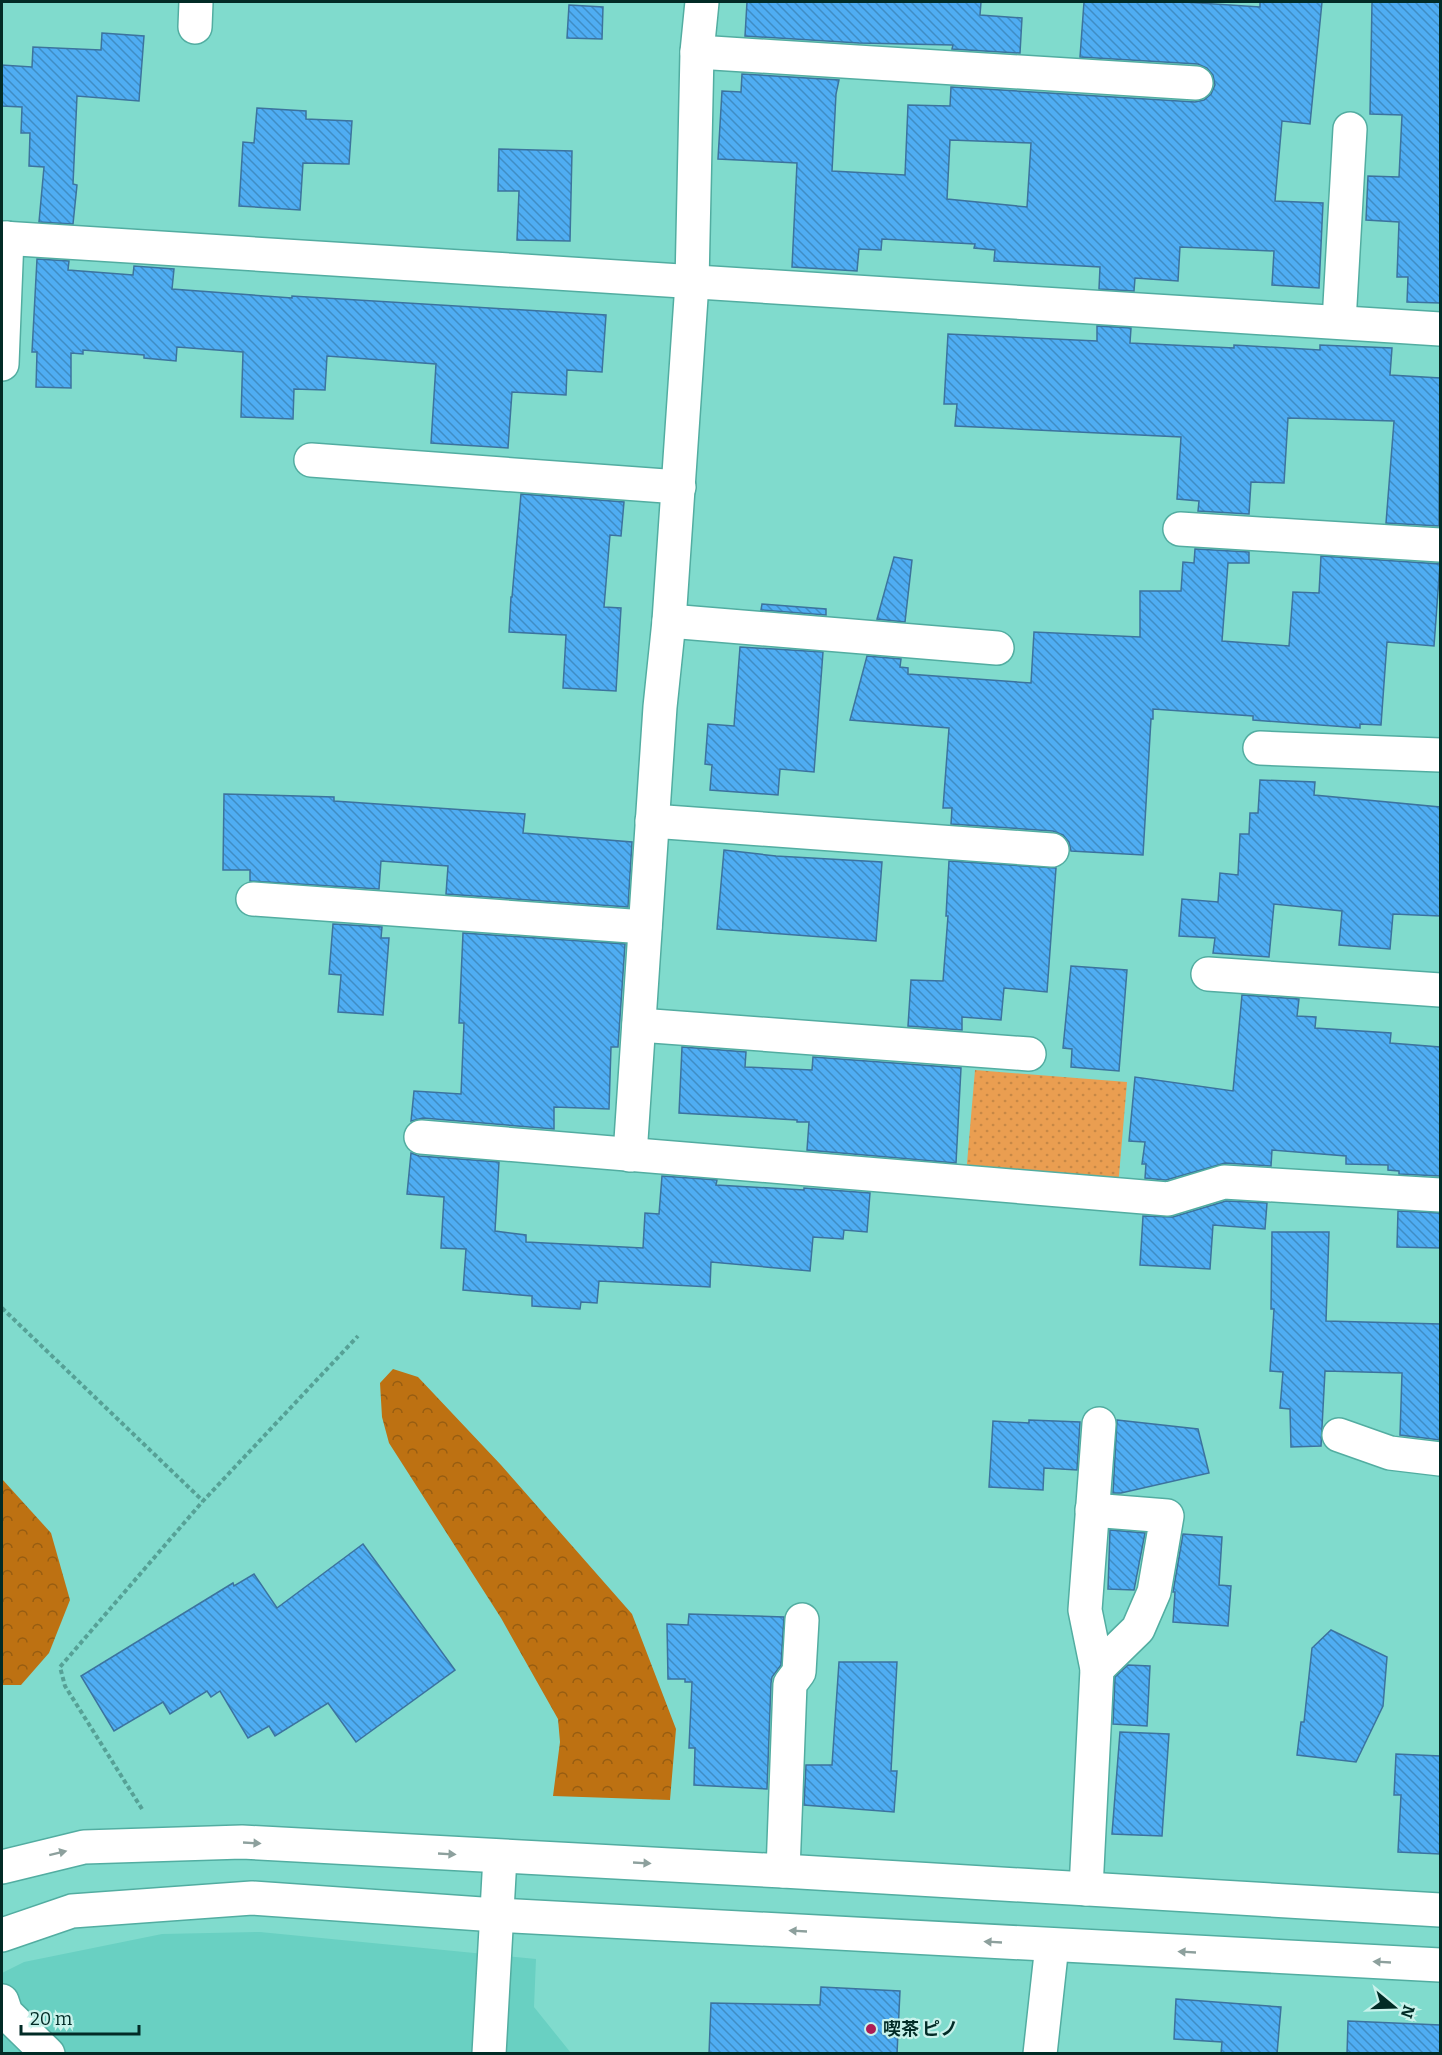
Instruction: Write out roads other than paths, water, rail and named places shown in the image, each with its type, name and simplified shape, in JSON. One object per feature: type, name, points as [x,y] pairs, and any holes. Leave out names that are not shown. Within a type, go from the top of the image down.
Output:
[{"type":"street","points":[[630,1155],[660,707],[669,621],[692,283],[697,52],[702,2]]},
{"type":"street","points":[[697,52],[1196,83]]},
{"type":"street","points":[[1338,322],[1350,129]]},
{"type":"street","points":[[2,364],[4,238],[1440,329]]},
{"type":"street","points":[[311,460],[678,487]]},
{"type":"street","points":[[1180,529],[1440,545]]},
{"type":"street","points":[[669,621],[997,648]]},
{"type":"street","points":[[1260,748],[1440,755]]},
{"type":"street","points":[[652,821],[1052,850]]},
{"type":"street","points":[[253,899],[645,927]]},
{"type":"street","points":[[1208,974],[1440,990]]},
{"type":"street","points":[[639,1025],[1029,1054]]},
{"type":"street","points":[[421,1137],[1168,1199],[1224,1182],[1440,1195]]},
{"type":"street","points":[[1086,1889],[1097,1669],[1085,1610],[1099,1424]]},
{"type":"street","points":[[1339,1435],[1389,1453],[1440,1459]]},
{"type":"street","points":[[1092,1510],[1167,1516],[1154,1592],[1138,1629],[1097,1669]]},
{"type":"street","points":[[783,1870],[790,1684],[799,1672],[802,1620]]},
{"type":"street","points":[[2,1868],[84,1847],[242,1842],[783,1870],[1440,1910]]},
{"type":"street","points":[[489,2054],[500,1857]]},
{"type":"street","points":[[2,1935],[72,1911],[252,1898],[496,1915],[1440,1965]]},
{"type":"street","points":[[1040,2054],[1052,1945]]},
{"type":"street","points":[[2,2001],[6,2013],[48,2054]]},
{"type":"place","name":"喫茶 ピノ","points":[[871,2029]]}]
